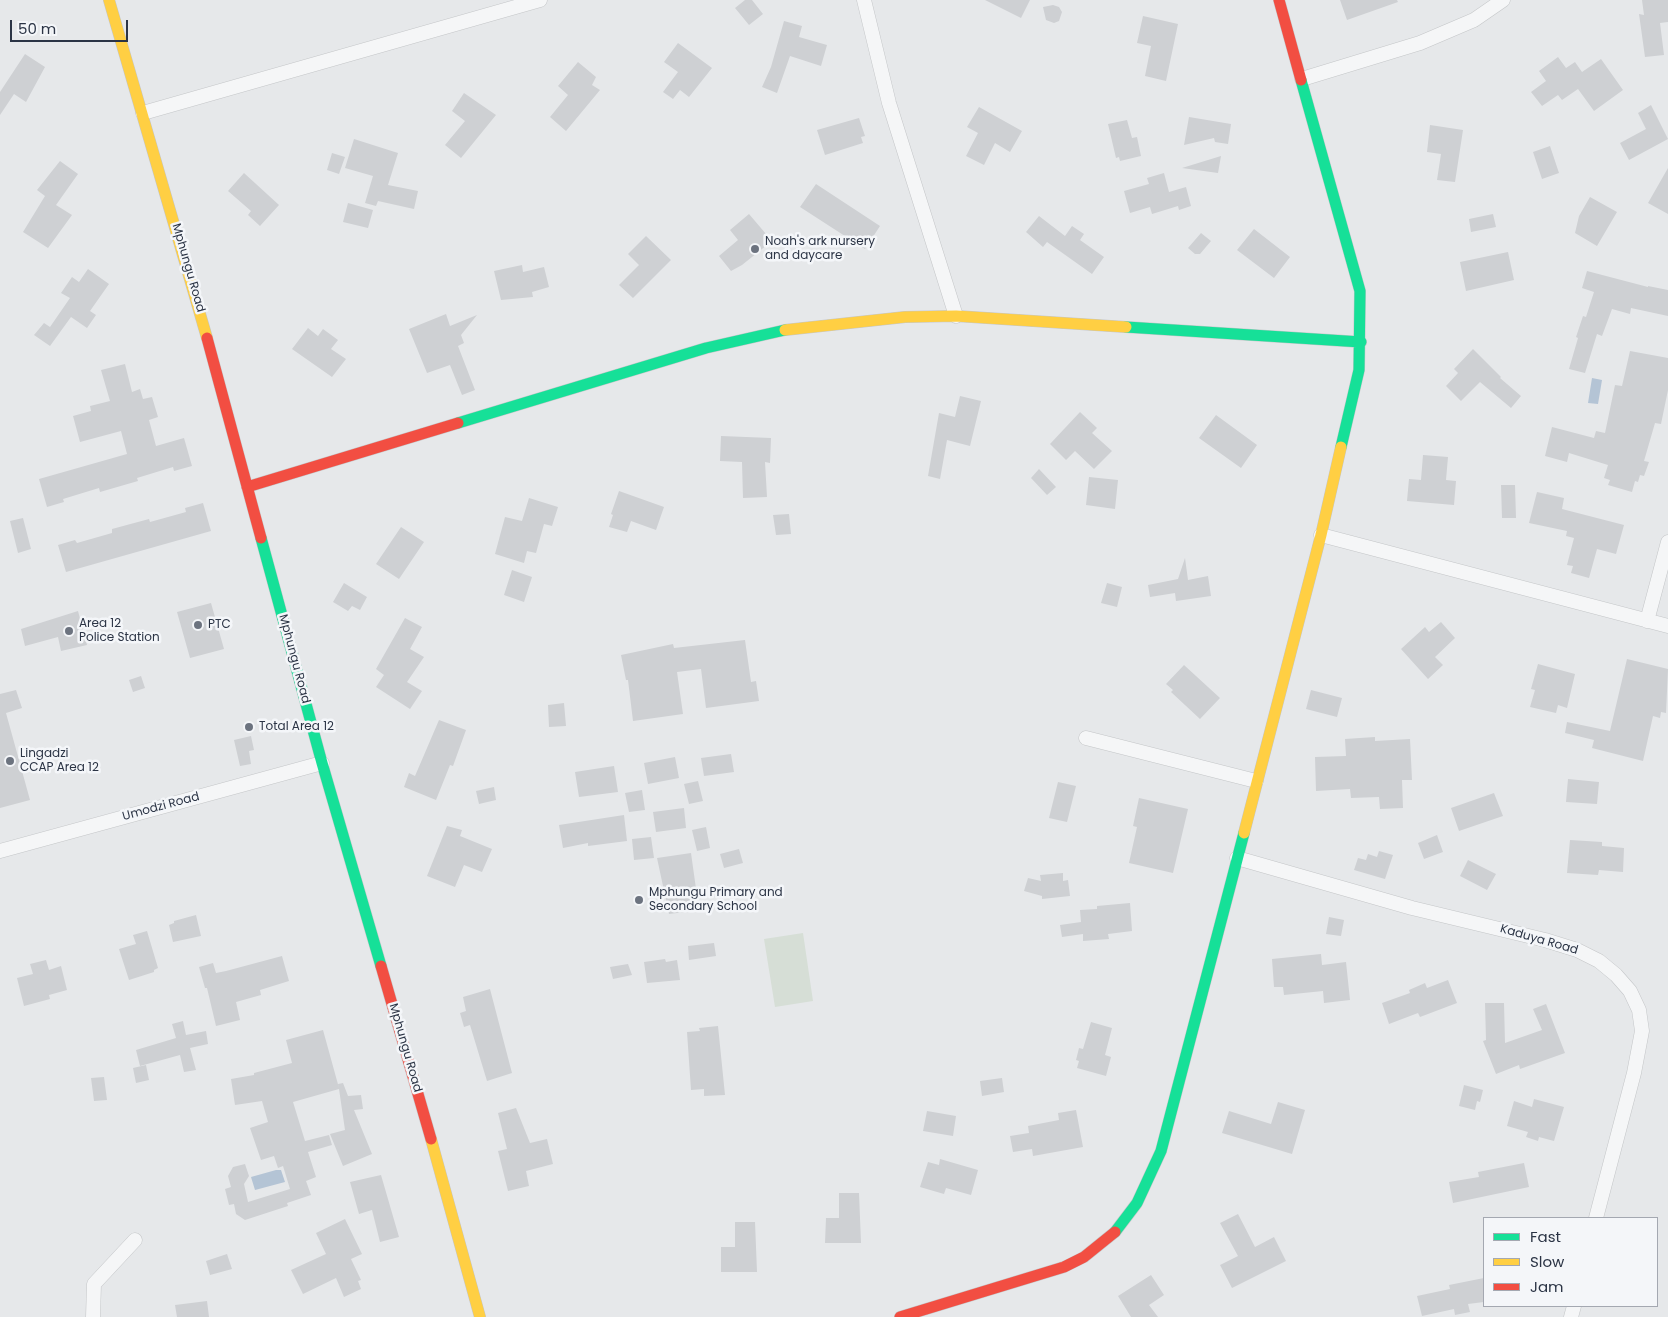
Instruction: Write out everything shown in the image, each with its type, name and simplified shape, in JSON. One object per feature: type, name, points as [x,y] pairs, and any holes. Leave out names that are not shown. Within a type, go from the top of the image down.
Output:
[{"type":"street","name":"Mphungu Road","points":[[109,0],[202,316],[322,763],[462,1248],[480,1317]]},
{"type":"street","points":[[143,113],[540,0]]},
{"type":"street","points":[[864,0],[889,103],[956,316]]},
{"type":"street","points":[[900,1317],[917,1315],[1058,1269],[1085,1256],[1108,1240],[1134,1208],[1151,1180],[1167,1133],[1256,781],[1321,535],[1358,370],[1361,342],[1360,291],[1279,0]]},
{"type":"street","points":[[1302,79],[1420,43],[1474,20],[1503,0]]},
{"type":"street","points":[[248,487],[706,348],[771,331],[905,317],[956,316],[1361,342]]},
{"type":"street","points":[[1321,535],[1668,626]]},
{"type":"street","points":[[1647,621],[1668,542]]},
{"type":"street","points":[[1086,738],[1256,781]]},
{"type":"street","name":"Umodzi Road","points":[[0,851],[322,763]]},
{"type":"street","name":"Kaduya Road","points":[[1237,858],[1412,908],[1553,942],[1576,950],[1599,962],[1616,975],[1630,991],[1639,1010],[1642,1031],[1634,1073],[1596,1217]]},
{"type":"street","points":[[93,1317],[94,1284],[135,1240]]},
{"type":"shaded area","points":[[803,933],[813,1001],[775,1007],[764,939]]},
{"type":"water","points":[[1592,378],[1602,380],[1598,404],[1588,403]]},
{"type":"water","points":[[281,1170],[285,1182],[255,1190],[251,1177]]},
{"type":"building","points":[[745,0],[752,0],[763,14],[749,25],[735,8]]},
{"type":"building","points":[[985,0],[1030,0],[1021,18]]},
{"type":"building","points":[[1340,0],[1397,0],[1398,2],[1347,20]]},
{"type":"building","points":[[1642,0],[1668,0],[1668,22],[1660,23],[1664,55],[1645,57],[1639,14],[1644,15]]},
{"type":"building","points":[[1053,5],[1059,7],[1062,12],[1059,21],[1054,23],[1046,20],[1043,7]]},
{"type":"building","points":[[1143,16],[1178,24],[1166,81],[1145,76],[1151,46],[1137,43]]},
{"type":"building","points":[[784,21],[802,26],[799,37],[827,45],[821,66],[790,56],[777,93],[762,87],[771,67]]},
{"type":"building","points":[[678,43],[712,68],[689,97],[680,90],[673,99],[663,92],[678,72],[664,62]]},
{"type":"building","points":[[25,54],[45,67],[26,102],[14,94],[0,115],[0,92]]},
{"type":"building","points":[[1558,57],[1566,68],[1575,62],[1582,72],[1601,59],[1623,90],[1594,111],[1578,89],[1562,100],[1558,95],[1542,106],[1531,92],[1546,81],[1539,71]]},
{"type":"building","points":[[578,62],[596,77],[592,85],[600,90],[566,131],[550,117],[568,95],[558,86]]},
{"type":"building","points":[[464,93],[496,115],[461,158],[445,145],[465,121],[452,111]]},
{"type":"building","points":[[1651,105],[1668,139],[1629,160],[1620,143],[1646,129],[1638,113]]},
{"type":"building","points":[[979,107],[1022,131],[1010,152],[995,143],[984,165],[966,156],[978,133],[967,127]]},
{"type":"building","points":[[1189,117],[1231,124],[1228,144],[1215,142],[1214,138],[1184,145]]},
{"type":"building","points":[[859,118],[865,136],[861,137],[863,143],[825,155],[817,130]]},
{"type":"building","points":[[1127,120],[1132,138],[1137,137],[1141,156],[1120,161],[1119,157],[1116,158],[1108,124]]},
{"type":"building","points":[[1430,125],[1463,130],[1455,182],[1437,180],[1441,154],[1427,152]]},
{"type":"building","points":[[354,139],[398,153],[388,185],[418,191],[414,209],[378,201],[376,206],[365,203],[373,176],[345,168]]},
{"type":"building","points":[[1550,146],[1559,173],[1542,179],[1533,152]]},
{"type":"building","points":[[332,153],[345,157],[339,174],[327,170]]},
{"type":"building","points":[[1221,156],[1218,173],[1182,168]]},
{"type":"building","points":[[60,161],[78,174],[56,205],[72,215],[48,248],[23,232],[45,196],[37,190]]},
{"type":"building","points":[[1668,168],[1668,214],[1648,203]]},
{"type":"building","points":[[244,173],[279,205],[260,226],[248,215],[251,211],[228,191]]},
{"type":"building","points":[[1164,173],[1169,192],[1186,187],[1191,206],[1179,210],[1178,206],[1152,214],[1150,207],[1130,213],[1124,191],[1149,184],[1147,178]]},
{"type":"building","points":[[816,184],[880,226],[865,249],[800,207]]},
{"type":"building","points":[[1590,197],[1617,212],[1597,246],[1575,233],[1579,216]]},
{"type":"building","points":[[348,203],[373,210],[368,228],[343,222]]},
{"type":"building","points":[[749,214],[772,241],[742,265],[731,271],[719,256],[738,240],[730,230]]},
{"type":"building","points":[[1493,214],[1496,227],[1471,232],[1469,219]]},
{"type":"building","points":[[1039,216],[1065,236],[1072,226],[1084,234],[1080,240],[1104,257],[1092,274],[1047,242],[1043,247],[1026,232]]},
{"type":"building","points":[[1254,229],[1290,257],[1274,278],[1237,250]]},
{"type":"building","points":[[1201,233],[1211,241],[1200,254],[1195,254],[1188,248]]},
{"type":"building","points":[[646,236],[671,260],[633,298],[619,285],[639,265],[628,254]]},
{"type":"building","points":[[1508,252],[1514,280],[1466,291],[1460,262]]},
{"type":"building","points":[[522,265],[523,272],[544,267],[549,287],[532,292],[533,297],[501,300],[494,271]]},
{"type":"building","points":[[88,269],[109,284],[90,311],[96,315],[87,328],[71,317],[50,346],[34,335],[44,323],[50,327],[70,298],[61,293],[72,277],[79,282]]},
{"type":"building","points":[[1587,271],[1648,287],[1668,290],[1668,316],[1631,308],[1630,314],[1612,309],[1602,336],[1597,334],[1585,373],[1569,369],[1578,338],[1576,337],[1583,316],[1586,317],[1594,292],[1582,288]]},
{"type":"building","points":[[446,314],[450,326],[477,315],[461,335],[464,343],[458,346],[475,390],[462,395],[450,365],[427,373],[409,329]]},
{"type":"building","points":[[308,328],[318,336],[323,329],[338,340],[331,349],[346,359],[332,377],[292,349]]},
{"type":"building","points":[[1473,349],[1500,378],[1521,396],[1511,408],[1480,382],[1461,401],[1446,386],[1458,373],[1454,369]]},
{"type":"building","points":[[1630,351],[1668,358],[1668,390],[1661,424],[1655,423],[1644,461],[1649,462],[1644,476],[1640,475],[1638,482],[1635,481],[1632,492],[1608,485],[1610,480],[1604,478],[1608,465],[1569,453],[1567,462],[1545,456],[1552,427],[1594,438],[1596,431],[1605,433],[1615,385],[1622,386]]},
{"type":"building","points":[[125,364],[132,392],[140,389],[143,399],[152,397],[158,417],[149,420],[156,446],[184,438],[192,466],[174,471],[173,467],[137,478],[138,481],[100,492],[99,488],[63,499],[64,502],[47,507],[39,479],[127,454],[121,431],[80,442],[73,416],[91,411],[90,406],[110,401],[101,370]]},
{"type":"building","points":[[960,396],[981,401],[970,446],[947,440],[940,479],[928,476],[939,413],[955,417]]},
{"type":"building","points":[[1080,412],[1097,428],[1092,433],[1112,451],[1094,469],[1075,451],[1066,460],[1050,444]]},
{"type":"building","points":[[1216,415],[1257,445],[1241,468],[1199,438]]},
{"type":"building","points":[[721,436],[771,438],[770,463],[765,462],[767,497],[743,498],[742,462],[720,461]]},
{"type":"building","points":[[1423,455],[1448,457],[1446,480],[1456,481],[1454,505],[1407,501],[1409,479],[1421,480]]},
{"type":"building","points":[[1039,469],[1056,487],[1047,495],[1031,478]]},
{"type":"building","points":[[1089,477],[1118,480],[1115,509],[1086,505]]},
{"type":"building","points":[[1501,485],[1515,485],[1516,518],[1502,518]]},
{"type":"building","points":[[619,491],[664,507],[656,530],[631,521],[627,532],[609,527],[613,515],[611,514]]},
{"type":"building","points":[[1537,492],[1564,498],[1562,509],[1624,525],[1616,554],[1597,549],[1589,578],[1571,573],[1573,566],[1567,565],[1574,538],[1566,536],[1567,531],[1529,523]]},
{"type":"building","points":[[529,498],[558,507],[552,526],[544,524],[536,553],[527,551],[524,563],[495,554],[505,517],[522,521]]},
{"type":"building","points":[[203,503],[211,531],[66,572],[58,545],[75,540],[77,543],[112,533],[112,529],[149,519],[150,522],[186,512],[185,508]]},
{"type":"building","points":[[789,514],[791,534],[776,535],[773,515]]},
{"type":"building","points":[[23,518],[31,549],[18,553],[10,521]]},
{"type":"building","points":[[401,527],[424,542],[399,579],[376,564]]},
{"type":"building","points":[[1185,558],[1188,580],[1208,576],[1211,596],[1176,601],[1175,593],[1150,597],[1148,585],[1178,579]]},
{"type":"building","points":[[512,570],[532,577],[524,602],[504,595]]},
{"type":"building","points":[[344,583],[367,597],[360,610],[352,606],[348,611],[333,602]]},
{"type":"building","points":[[1107,583],[1122,587],[1117,607],[1101,603]]},
{"type":"building","points":[[211,603],[224,649],[190,658],[177,612]]},
{"type":"building","points":[[78,611],[87,645],[61,651],[58,637],[25,646],[21,629]]},
{"type":"building","points":[[405,618],[422,627],[410,649],[424,657],[407,682],[422,691],[410,709],[376,687],[384,675],[376,669]]},
{"type":"building","points":[[1441,622],[1455,638],[1435,657],[1443,665],[1428,679],[1401,649],[1425,627],[1429,632]]},
{"type":"building","points":[[745,640],[751,682],[756,681],[759,701],[706,708],[701,669],[677,672],[683,714],[633,721],[628,680],[626,680],[621,655],[673,644],[674,648]]},
{"type":"building","points":[[1627,659],[1668,669],[1666,713],[1661,712],[1660,718],[1653,716],[1643,761],[1592,748],[1594,740],[1565,733],[1567,722],[1610,731]]},
{"type":"building","points":[[1538,664],[1575,674],[1567,708],[1558,705],[1556,713],[1530,707],[1535,690],[1531,689]]},
{"type":"building","points":[[1184,665],[1220,698],[1200,719],[1171,692],[1173,690],[1166,684]]},
{"type":"building","points":[[141,676],[145,688],[133,692],[129,680]]},
{"type":"building","name":"Lingadzi CCAP Area 12","points":[[16,690],[22,708],[6,713],[30,800],[0,808],[0,694]]},
{"type":"building","points":[[1311,690],[1342,698],[1337,717],[1306,709]]},
{"type":"building","points":[[564,703],[566,726],[549,727],[548,705]]},
{"type":"building","points":[[439,720],[466,730],[453,766],[450,765],[436,800],[404,787],[409,773],[415,776]]},
{"type":"building","points":[[251,736],[254,750],[249,751],[251,764],[240,766],[234,740]]},
{"type":"building","points":[[1375,737],[1375,741],[1410,739],[1412,780],[1402,780],[1403,808],[1380,809],[1379,797],[1351,798],[1350,789],[1316,791],[1315,757],[1346,756],[1345,739]]},
{"type":"building","points":[[731,754],[734,772],[704,776],[701,758]]},
{"type":"building","points":[[675,757],[679,778],[648,784],[644,763]]},
{"type":"building","points":[[614,766],[618,792],[579,797],[575,772]]},
{"type":"building","points":[[1568,779],[1599,782],[1597,804],[1566,802]]},
{"type":"building","points":[[698,781],[703,801],[689,804],[684,784]]},
{"type":"building","points":[[1058,782],[1076,786],[1067,822],[1049,818]]},
{"type":"building","points":[[494,787],[496,800],[479,804],[476,791]]},
{"type":"building","points":[[642,790],[645,810],[629,812],[625,793]]},
{"type":"building","points":[[1494,793],[1503,816],[1459,831],[1451,808]]},
{"type":"building","points":[[1139,798],[1188,809],[1173,873],[1129,863],[1137,827],[1133,826]]},
{"type":"building","points":[[684,808],[686,828],[656,832],[653,812]]},
{"type":"building","points":[[624,815],[627,841],[588,846],[588,843],[563,848],[559,825]]},
{"type":"building","points":[[447,826],[462,830],[460,836],[492,849],[482,872],[464,865],[455,887],[427,876]]},
{"type":"building","points":[[706,827],[710,848],[697,851],[692,830]]},
{"type":"building","points":[[1437,835],[1443,852],[1424,859],[1418,843]]},
{"type":"building","points":[[651,837],[654,858],[634,860],[632,839]]},
{"type":"building","points":[[1570,840],[1602,842],[1602,846],[1624,848],[1623,872],[1599,870],[1598,875],[1567,873]]},
{"type":"building","points":[[739,849],[743,863],[724,868],[720,854]]},
{"type":"building","points":[[1379,851],[1393,855],[1385,879],[1354,870],[1358,858],[1366,860],[1368,854],[1377,857]]},
{"type":"building","points":[[691,853],[698,903],[684,906],[685,912],[669,914],[657,858]]},
{"type":"building","points":[[1468,860],[1496,874],[1487,890],[1460,876]]},
{"type":"building","points":[[1063,873],[1063,881],[1068,880],[1070,896],[1042,899],[1042,896],[1024,891],[1028,878],[1041,881],[1040,875]]},
{"type":"building","points":[[1130,903],[1132,931],[1108,934],[1109,939],[1083,941],[1083,934],[1062,937],[1060,925],[1081,922],[1080,910],[1097,909],[1097,906]]},
{"type":"building","points":[[196,915],[201,936],[173,942],[169,925],[174,923],[174,921]]},
{"type":"building","points":[[1329,917],[1344,920],[1341,936],[1326,934]]},
{"type":"building","points":[[147,931],[158,968],[154,972],[129,980],[119,949],[136,944],[133,935]]},
{"type":"building","points":[[714,943],[716,956],[689,960],[688,946]]},
{"type":"building","points":[[1321,954],[1322,965],[1346,962],[1350,1000],[1324,1003],[1323,991],[1284,995],[1283,987],[1274,987],[1272,959]]},
{"type":"building","points":[[282,956],[289,981],[260,990],[261,995],[236,1002],[240,1020],[216,1026],[207,988],[205,988],[199,967],[213,963],[216,973]]},
{"type":"building","points":[[665,959],[666,962],[677,960],[680,980],[647,983],[644,962]]},
{"type":"building","points":[[46,960],[49,970],[61,966],[67,990],[49,995],[50,999],[24,1006],[17,978],[33,974],[30,964]]},
{"type":"building","points":[[628,964],[632,975],[613,979],[610,967]]},
{"type":"building","points":[[1448,980],[1457,1003],[1420,1017],[1418,1013],[1389,1024],[1382,1003],[1410,993],[1409,990],[1425,983],[1427,988]]},
{"type":"building","points":[[490,989],[512,1073],[487,1081],[470,1025],[464,1027],[460,1013],[466,1011],[463,997]]},
{"type":"building","points":[[1485,1003],[1504,1003],[1505,1043],[1542,1030],[1533,1009],[1546,1004],[1565,1053],[1520,1069],[1519,1065],[1496,1074],[1483,1041],[1486,1040]]},
{"type":"building","points":[[183,1021],[186,1035],[206,1031],[208,1044],[190,1048],[196,1070],[184,1072],[180,1055],[140,1066],[136,1050],[176,1038],[172,1024]]},
{"type":"building","points":[[1091,1022],[1112,1028],[1105,1055],[1111,1057],[1106,1076],[1077,1068],[1079,1061],[1076,1060],[1079,1048],[1083,1049]]},
{"type":"building","points":[[718,1026],[725,1095],[704,1096],[704,1089],[691,1090],[687,1032],[700,1031],[699,1028]]},
{"type":"building","points":[[323,1030],[339,1088],[338,1084],[343,1083],[348,1096],[361,1095],[363,1109],[354,1110],[372,1154],[343,1166],[330,1134],[345,1130],[339,1089],[293,1102],[305,1141],[329,1135],[332,1145],[308,1152],[316,1177],[306,1181],[311,1195],[287,1203],[288,1206],[245,1220],[236,1214],[234,1204],[229,1205],[225,1189],[231,1187],[228,1176],[233,1167],[245,1164],[249,1176],[244,1184],[248,1202],[290,1189],[283,1166],[278,1168],[274,1156],[261,1160],[250,1128],[268,1122],[262,1101],[235,1105],[231,1079],[254,1075],[254,1073],[292,1063],[286,1040]]},
{"type":"building","points":[[146,1065],[149,1080],[136,1083],[133,1068]]},
{"type":"building","points":[[104,1077],[107,1100],[94,1101],[91,1078]]},
{"type":"building","points":[[1002,1078],[1004,1092],[982,1096],[980,1081]]},
{"type":"building","points":[[1464,1085],[1483,1090],[1480,1102],[1477,1101],[1475,1110],[1459,1106]]},
{"type":"building","points":[[1534,1099],[1564,1107],[1554,1141],[1539,1137],[1538,1141],[1526,1137],[1528,1132],[1507,1126],[1514,1101],[1532,1107]]},
{"type":"building","points":[[1278,1102],[1305,1110],[1292,1154],[1222,1133],[1229,1111],[1271,1124]]},
{"type":"building","points":[[516,1108],[530,1143],[547,1139],[553,1164],[526,1171],[529,1186],[508,1191],[498,1151],[507,1149],[498,1113]]},
{"type":"building","points":[[1076,1110],[1083,1147],[1033,1156],[1032,1149],[1013,1152],[1010,1136],[1029,1133],[1028,1126],[1059,1120],[1058,1113]]},
{"type":"building","points":[[927,1111],[956,1116],[953,1136],[923,1131]]},
{"type":"building","points":[[940,1159],[978,1170],[971,1195],[946,1188],[944,1194],[920,1187],[928,1162],[939,1165]]},
{"type":"building","points":[[1524,1163],[1529,1187],[1453,1203],[1449,1182],[1479,1177],[1478,1172]]},
{"type":"building","points":[[381,1175],[399,1237],[380,1242],[372,1210],[359,1214],[350,1182]]},
{"type":"building","points":[[839,1193],[859,1193],[861,1243],[825,1243],[826,1218],[839,1218]]},
{"type":"building","points":[[1238,1214],[1255,1247],[1274,1237],[1286,1261],[1232,1288],[1220,1265],[1238,1256],[1220,1223]]},
{"type":"building","points":[[345,1219],[362,1254],[351,1259],[361,1280],[358,1281],[361,1289],[344,1297],[336,1278],[303,1294],[291,1270],[326,1254],[316,1233]]},
{"type":"building","points":[[735,1222],[755,1222],[757,1272],[721,1272],[721,1247],[735,1247]]},
{"type":"building","points":[[227,1254],[232,1269],[210,1275],[206,1261]]},
{"type":"building","points":[[1151,1275],[1164,1295],[1149,1305],[1158,1317],[1131,1317],[1118,1296]]},
{"type":"building","points":[[1483,1278],[1483,1302],[1468,1304],[1470,1312],[1455,1315],[1454,1309],[1422,1316],[1417,1296],[1450,1289],[1449,1285]]},
{"type":"building","points":[[207,1301],[209,1317],[177,1317],[175,1305]]},
{"type":"traffic: fast","points":[[1301,80],[1360,291],[1359,370],[1341,447]]},
{"type":"traffic: fast","points":[[1126,327],[1361,342]]},
{"type":"traffic: fast","points":[[458,423],[706,348],[785,330]]},
{"type":"traffic: fast","points":[[261,538],[322,763],[381,966]]},
{"type":"traffic: fast","points":[[1115,1232],[1137,1203],[1161,1151],[1244,833]]},
{"type":"traffic: slow","points":[[109,0],[207,338]]},
{"type":"traffic: slow","points":[[785,330],[905,317],[956,316],[1126,327]]},
{"type":"traffic: slow","points":[[1244,833],[1321,535],[1341,447]]},
{"type":"traffic: slow","points":[[431,1139],[480,1317]]},
{"type":"traffic: jam","points":[[1279,0],[1301,80]]},
{"type":"traffic: jam","points":[[207,338],[261,538]]},
{"type":"traffic: jam","points":[[247,487],[458,423]]},
{"type":"traffic: jam","points":[[381,966],[431,1139]]},
{"type":"traffic: jam","points":[[900,1317],[1064,1267],[1084,1257],[1115,1232]]},
{"type":"place","name":"Noah's ark nursery and daycare","points":[[755,249]]},
{"type":"place","name":"PTC","points":[[198,625]]},
{"type":"place","name":"Area 12 Police Station","points":[[69,631]]},
{"type":"place","name":"Total Area 12","points":[[249,727]]},
{"type":"place","name":"Lingadzi CCAP Area 12","points":[[10,761]]},
{"type":"place","name":"Mphungu Primary and Secondary School","points":[[639,900]]}]
